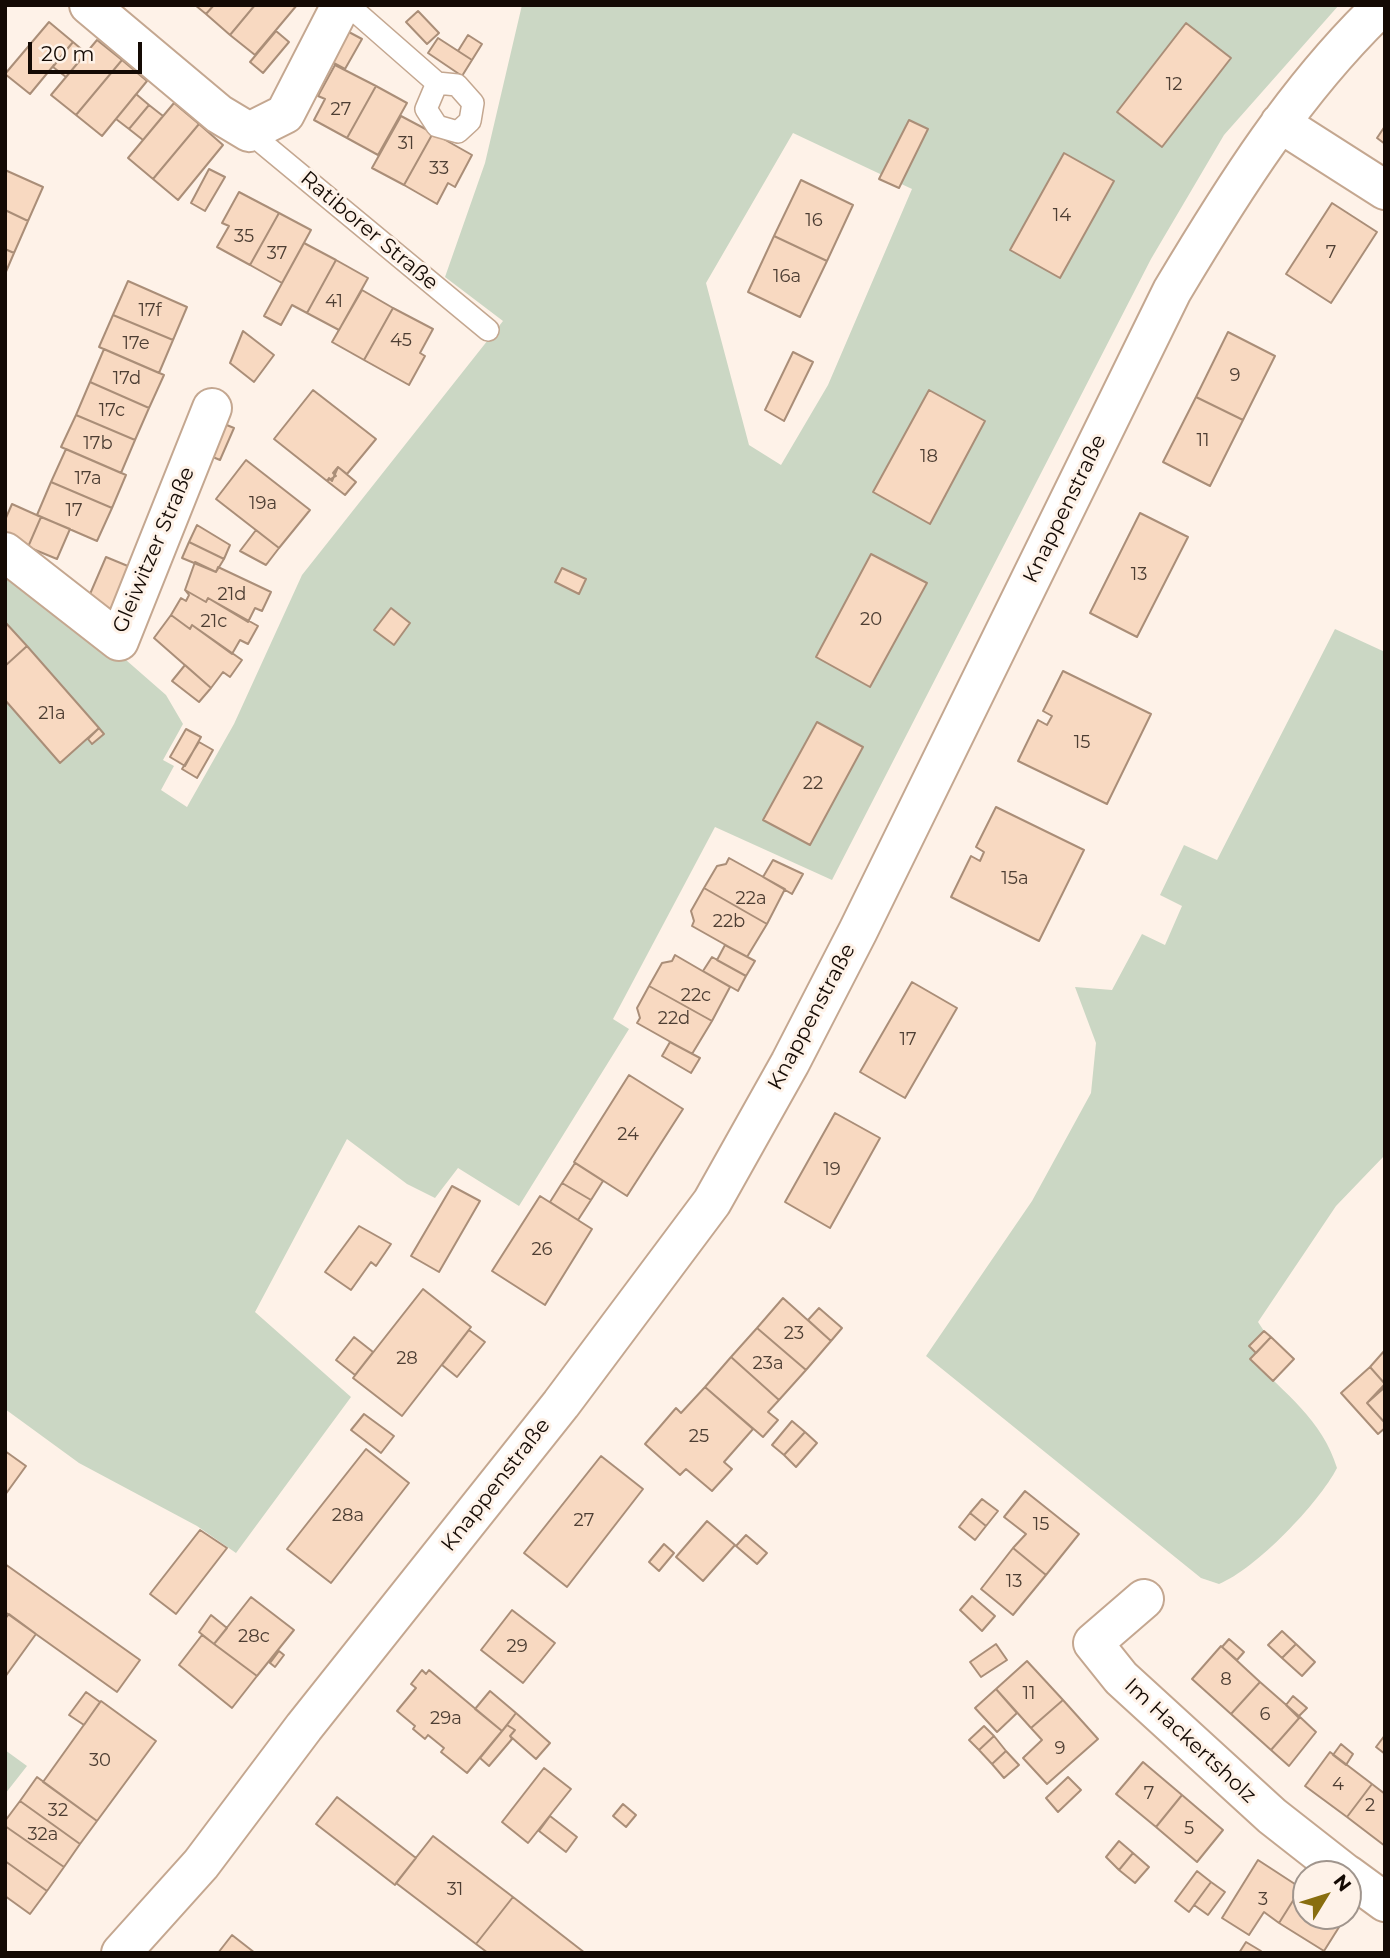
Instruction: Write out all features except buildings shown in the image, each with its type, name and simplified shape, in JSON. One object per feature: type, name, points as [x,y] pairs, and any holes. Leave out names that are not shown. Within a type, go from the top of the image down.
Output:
[{"type":"street","name":"Ratiborer Straße","points":[[89,5],[219,114],[249,132]]},
{"type":"street","points":[[249,132],[285,114],[341,5]]},
{"type":"street","name":"Knappenstraße","points":[[121,1953],[201,1864],[304,1727],[561,1404],[712,1202],[790,1063],[858,931],[1172,291],[1224,203],[1280,123],[1326,64],[1382,5]]},
{"type":"street","points":[[1280,123],[1385,190]]},
{"type":"street","name":"Gleiwitzer Straße","points":[[5,552],[119,641],[212,408]]},
{"type":"street","name":"Im Hackertsholz","points":[[1144,1599],[1093,1643],[1121,1678],[1272,1816],[1328,1860]]},
{"type":"street","name":"Im Hackertsholz","points":[[1362,1886],[1385,1902]]},
{"type":"lane","points":[[348,5],[437,83]]},
{"type":"lane","name":"Ratiborer Straße","points":[[249,132],[488,330]]},
{"type":"green space","points":[[522,5],[1339,5],[1224,135],[1151,259],[832,880],[715,827],[613,1019],[629,1029],[519,1206],[458,1168],[435,1198],[407,1184],[347,1139],[255,1312],[351,1397],[236,1553],[197,1526],[79,1463],[5,1409],[5,568],[102,639],[166,695],[183,724],[163,760],[174,766],[161,790],[187,807],[234,724],[302,575],[503,321],[445,277],[485,163]],"holes":[[[793,133],[912,189],[828,385],[781,465],[749,445],[706,283]]]},
{"type":"green space","points":[[1335,629],[1385,652],[1385,1155],[1336,1206],[1258,1322],[1264,1331],[1250,1346],[1256,1353],[1251,1359],[1301,1408],[1331,1451],[1337,1468],[1316,1499],[1285,1534],[1251,1564],[1219,1584],[1201,1578],[926,1356],[1032,1201],[1091,1093],[1096,1043],[1075,987],[1112,990],[1142,934],[1165,945],[1182,906],[1160,895],[1184,845],[1217,860]]},
{"type":"green space","points":[[5,1750],[27,1766],[5,1794]]}]
